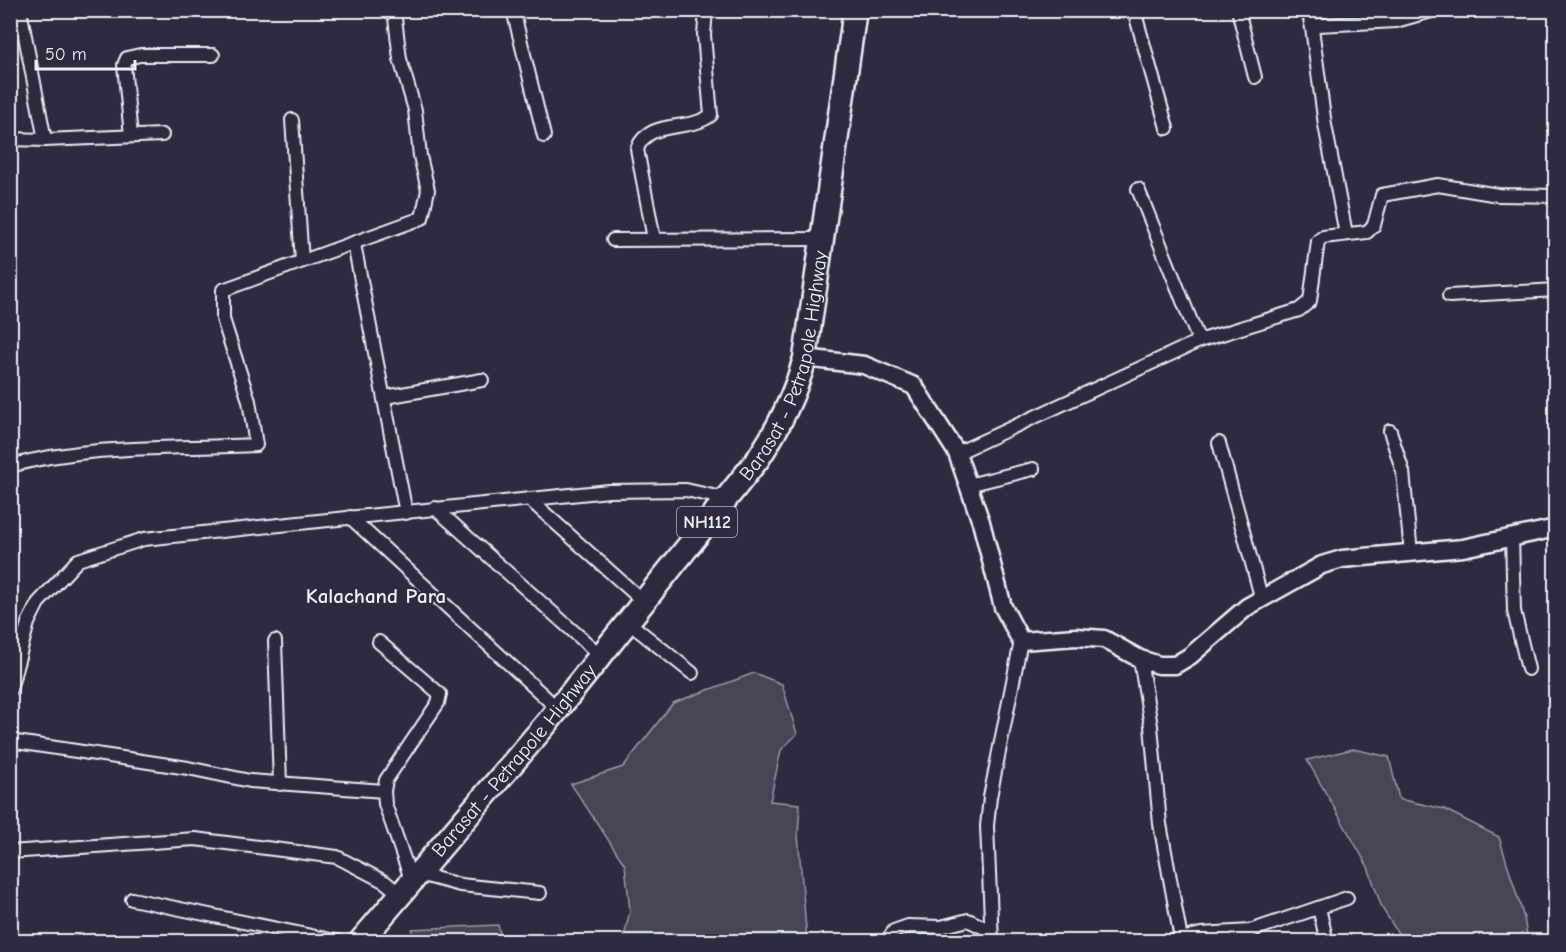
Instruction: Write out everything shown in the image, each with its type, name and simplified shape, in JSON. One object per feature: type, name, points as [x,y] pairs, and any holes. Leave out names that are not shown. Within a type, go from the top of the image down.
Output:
[{"type":"highway","name":"Barasat - Petrapole Highway","points":[[360,942],[558,710],[774,435],[796,392],[805,358],[855,10]]},
{"type":"street","points":[[20,10],[45,140]]},
{"type":"street","points":[[10,466],[38,458],[150,448],[256,445],[249,400],[223,319],[223,291],[422,218],[428,190],[420,156],[415,110],[400,59],[394,10]]},
{"type":"street","points":[[513,10],[544,136]]},
{"type":"street","points":[[654,239],[637,149],[641,138],[650,131],[696,123],[711,115],[705,35],[706,10]]},
{"type":"street","points":[[1134,10],[1167,128]]},
{"type":"street","points":[[1238,10],[1255,77]]},
{"type":"street","points":[[1308,10],[1325,125],[1346,234]]},
{"type":"street","points":[[1312,28],[1318,25],[1376,16],[1410,19],[1435,10]]},
{"type":"street","points":[[131,136],[124,65],[127,58],[140,55],[213,55]]},
{"type":"street","points":[[292,120],[302,261]]},
{"type":"street","points":[[10,138],[45,140],[162,135]]},
{"type":"street","points":[[957,453],[1198,341],[1299,310],[1310,301],[1318,241],[1323,237],[1367,232],[1371,229],[1382,195],[1425,186],[1449,186],[1498,195],[1556,196]]},
{"type":"street","points":[[1138,189],[1198,341]]},
{"type":"street","points":[[613,240],[823,239]]},
{"type":"street","points":[[354,244],[406,513]]},
{"type":"street","points":[[1449,296],[1556,290]]},
{"type":"street","points":[[805,358],[864,365],[914,386],[957,453],[999,585],[1002,606],[1021,641],[989,807],[986,854],[991,936]]},
{"type":"street","points":[[385,397],[482,380]]},
{"type":"street","points":[[1390,431],[1403,472],[1411,553]]},
{"type":"street","points":[[1219,443],[1262,600]]},
{"type":"street","points":[[968,485],[1033,468]]},
{"type":"street","points":[[10,690],[32,612],[72,565],[86,556],[168,536],[529,499],[643,490],[698,491],[726,499]]},
{"type":"street","points":[[529,499],[644,602]]},
{"type":"street","points":[[435,508],[601,656]]},
{"type":"street","points":[[350,517],[558,710]]},
{"type":"street","points":[[1021,641],[1076,637],[1104,639],[1140,659],[1159,665],[1175,665],[1191,656],[1247,607],[1322,565],[1342,559],[1463,548],[1556,528]]},
{"type":"street","points":[[1512,537],[1514,611],[1528,669]]},
{"type":"street","points":[[628,622],[692,673]]},
{"type":"street","points":[[275,641],[280,784]]},
{"type":"street","points":[[379,642],[440,694],[438,703],[386,780],[384,791],[385,804],[411,884]]},
{"type":"street","points":[[1140,659],[1150,719],[1160,824],[1175,940],[1201,934],[1250,931],[1347,898]]},
{"type":"street","points":[[10,741],[188,768],[249,781],[384,791]]},
{"type":"street","points":[[10,852],[195,839],[336,857],[385,882],[460,885],[540,893]]},
{"type":"street","points":[[132,899],[340,942]]},
{"type":"street","points":[[1319,908],[1327,942]]},
{"type":"street","points":[[886,942],[894,931],[908,926],[941,927],[968,920],[991,936]]},
{"type":"shaded area","points":[[754,673],[782,684],[797,734],[781,750],[770,801],[800,804],[798,835],[807,941],[623,941],[630,911],[625,865],[571,784],[623,767],[673,703]]},
{"type":"shaded area","points":[[1353,749],[1389,757],[1399,799],[1444,809],[1499,837],[1524,918],[1528,941],[1403,941],[1382,908],[1368,867],[1307,760]]},
{"type":"shaded area","points":[[498,925],[502,941],[412,941],[412,929]]},
{"type":"district","name":"Kalachand Para","points":[[376,596]]}]
